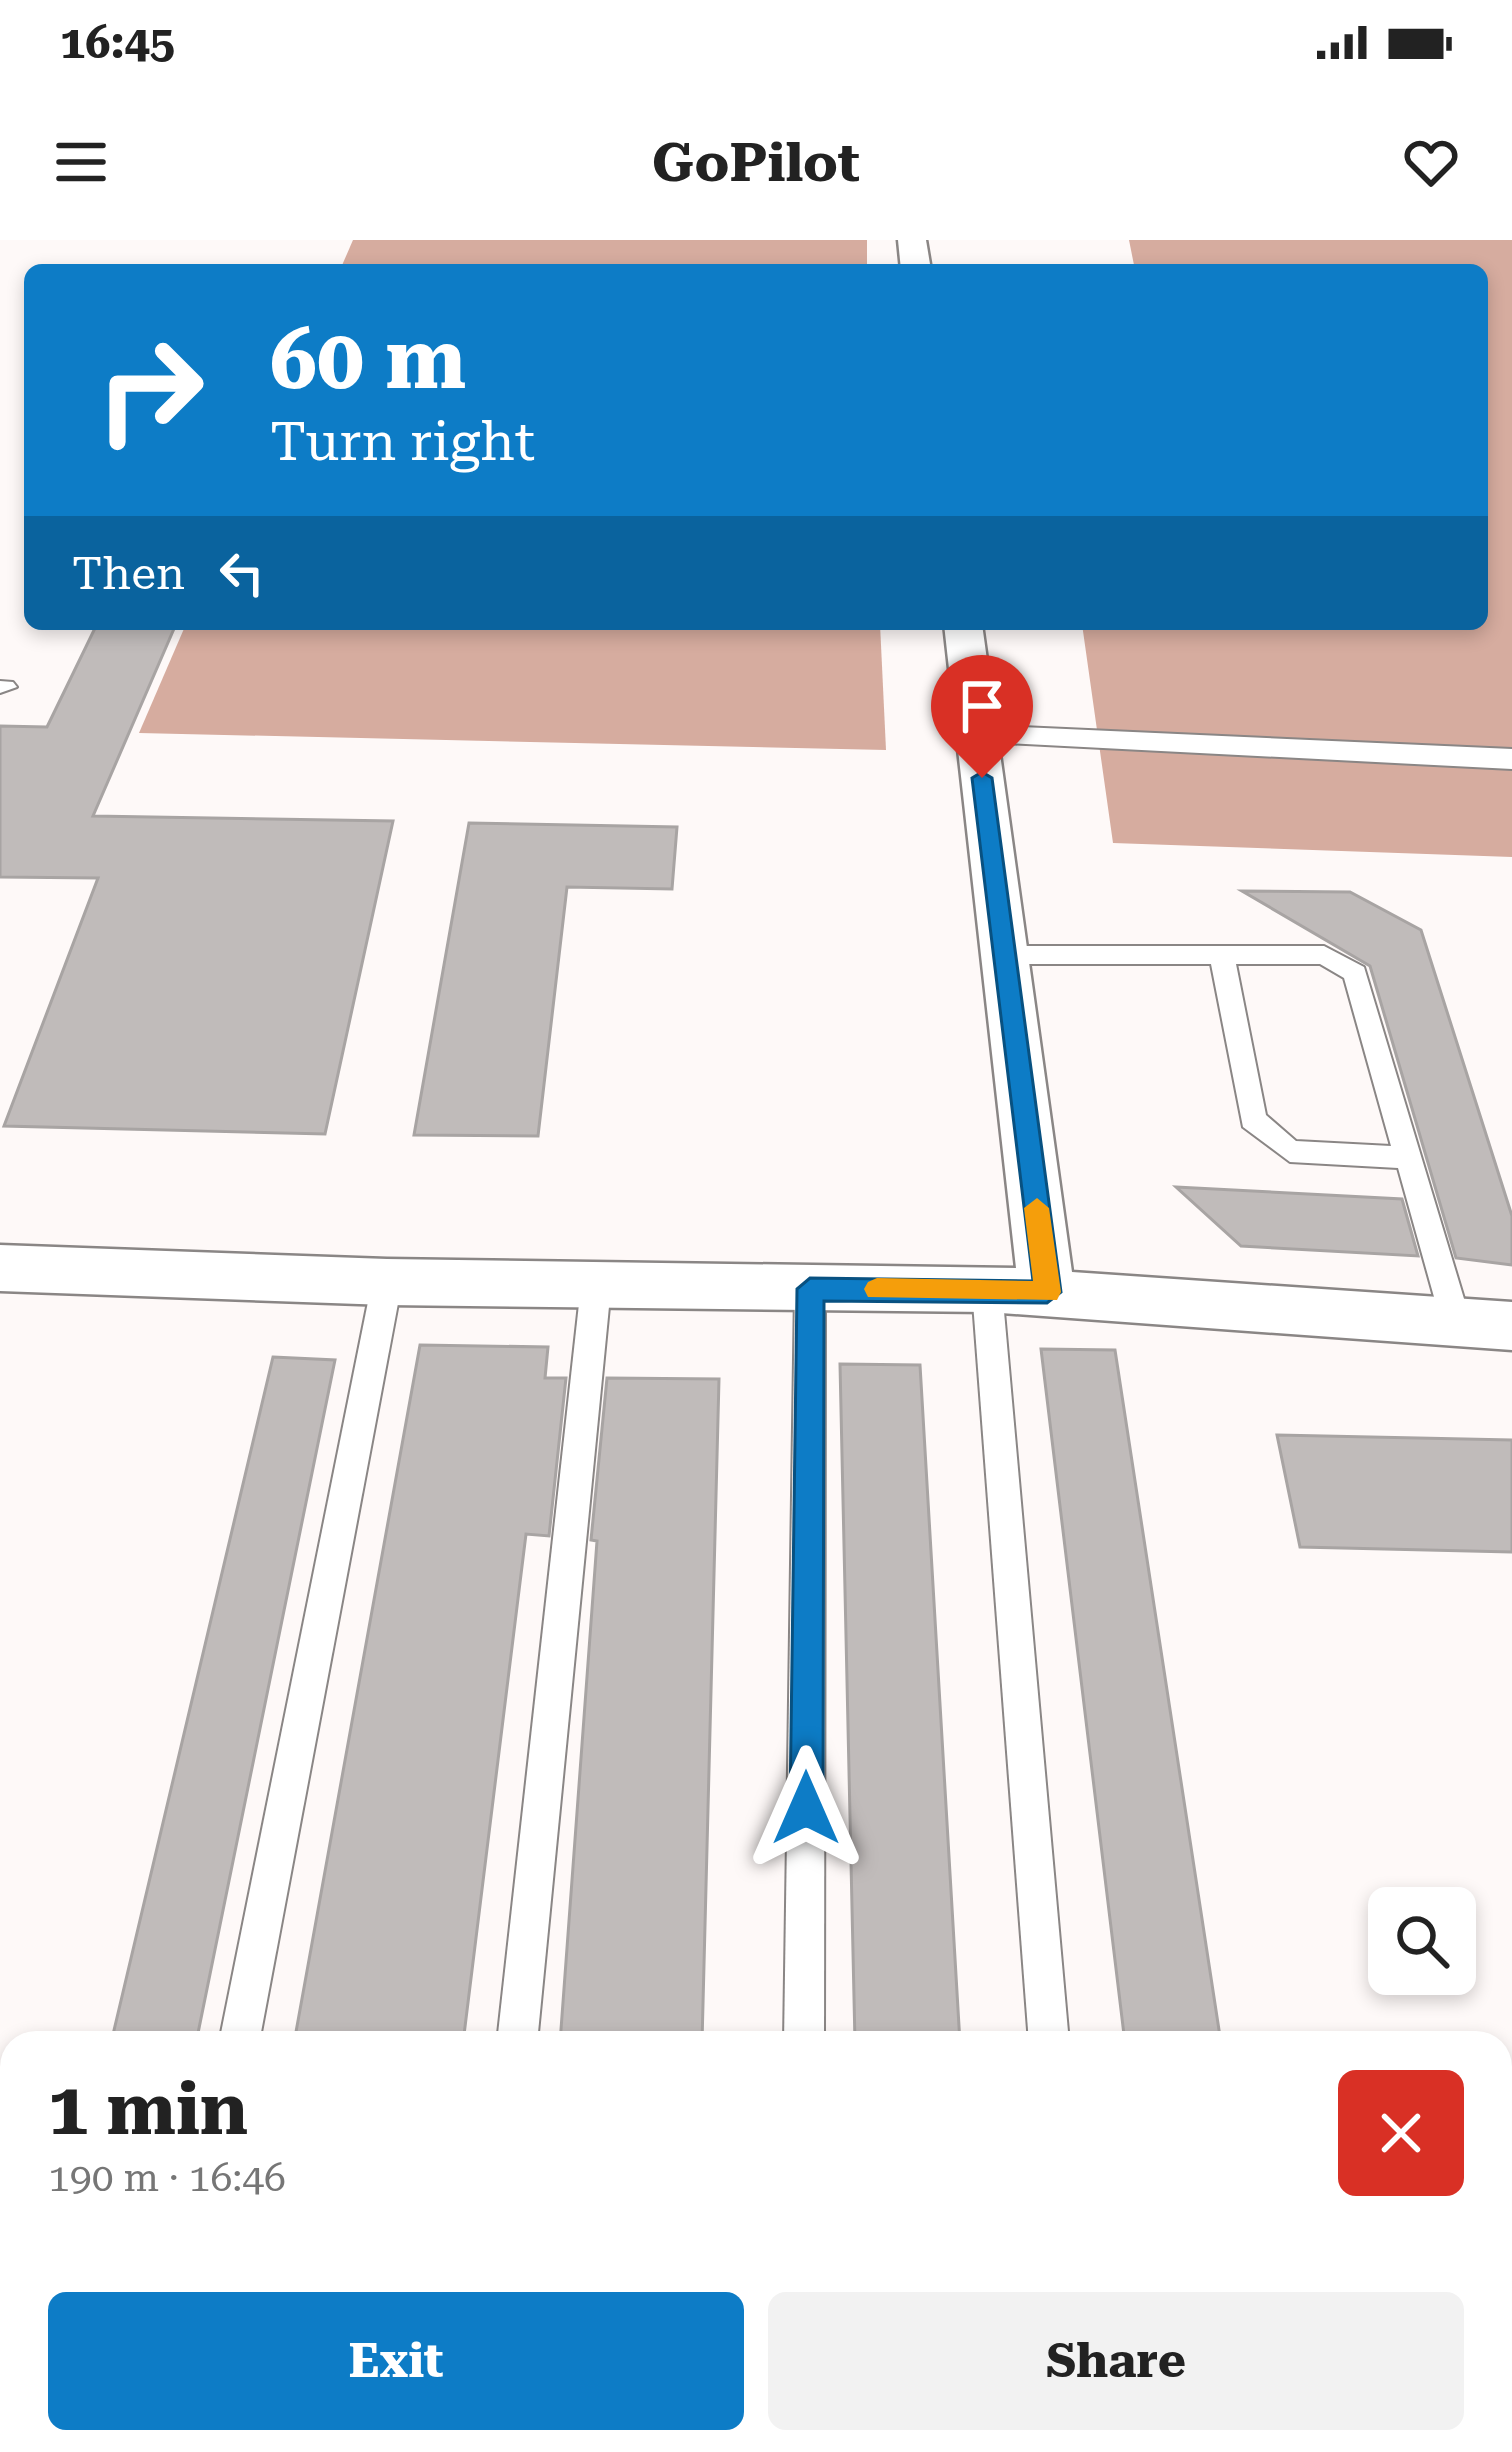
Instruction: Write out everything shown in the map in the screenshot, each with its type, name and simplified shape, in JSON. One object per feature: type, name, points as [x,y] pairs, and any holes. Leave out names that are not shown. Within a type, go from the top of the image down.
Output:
[{"type":"street","points":[[964,630],[1047,1292]]},
{"type":"street","points":[[976,734],[1512,759]]},
{"type":"street","points":[[0,1268],[387,1282],[987,1289],[1512,1326]]},
{"type":"lane","points":[[1005,955],[1324,955],[1355,973],[1456,1322]]},
{"type":"lane","points":[[1222,955],[1253,1120],[1290,1151],[1408,1158]]},
{"type":"lane","points":[[241,2031],[387,1282]]},
{"type":"lane","points":[[518,2031],[596,1286]]},
{"type":"lane","points":[[804,2031],[810,1289]]},
{"type":"lane","points":[[987,1289],[1048,2031]]},
{"type":"shaded area","points":[[353,240],[867,240],[867,264],[343,264]]},
{"type":"shaded area","points":[[1129,240],[1512,240],[1512,857],[1113,843],[1083,630],[1488,630],[1488,264],[1134,264]]},
{"type":"shaded area","points":[[183,630],[880,630],[886,750],[139,733]]},
{"type":"building","points":[[94,630],[173,630],[93,816],[393,821],[325,1134],[4,1126],[98,878],[0,877],[0,726],[47,727]]},
{"type":"building","points":[[469,823],[677,827],[672,889],[567,887],[538,1136],[414,1135]]},
{"type":"building","points":[[1242,891],[1350,892],[1421,930],[1512,1216],[1512,1265],[1456,1258],[1370,966]]},
{"type":"building","points":[[1176,1187],[1402,1199],[1418,1256],[1241,1246]]},
{"type":"building","points":[[420,1345],[548,1347],[545,1378],[566,1378],[549,1536],[526,1534],[464,2031],[296,2031]]},
{"type":"building","points":[[1041,1349],[1115,1350],[1219,2031],[1124,2031]]},
{"type":"building","points":[[273,1357],[335,1360],[198,2031],[114,2031]]},
{"type":"building","points":[[840,1364],[920,1365],[959,2031],[855,2031]]},
{"type":"building","points":[[607,1378],[719,1379],[702,2031],[561,2031],[597,1541],[591,1540]]},
{"type":"building","points":[[1277,1435],[1512,1440],[1512,1552],[1300,1547]]},
{"type":"slow traffic","points":[[877,1289],[1047,1292],[1037,1208]]},
{"type":"route","points":[[806,1808],[810,1289],[1047,1292],[982,778]]}]
